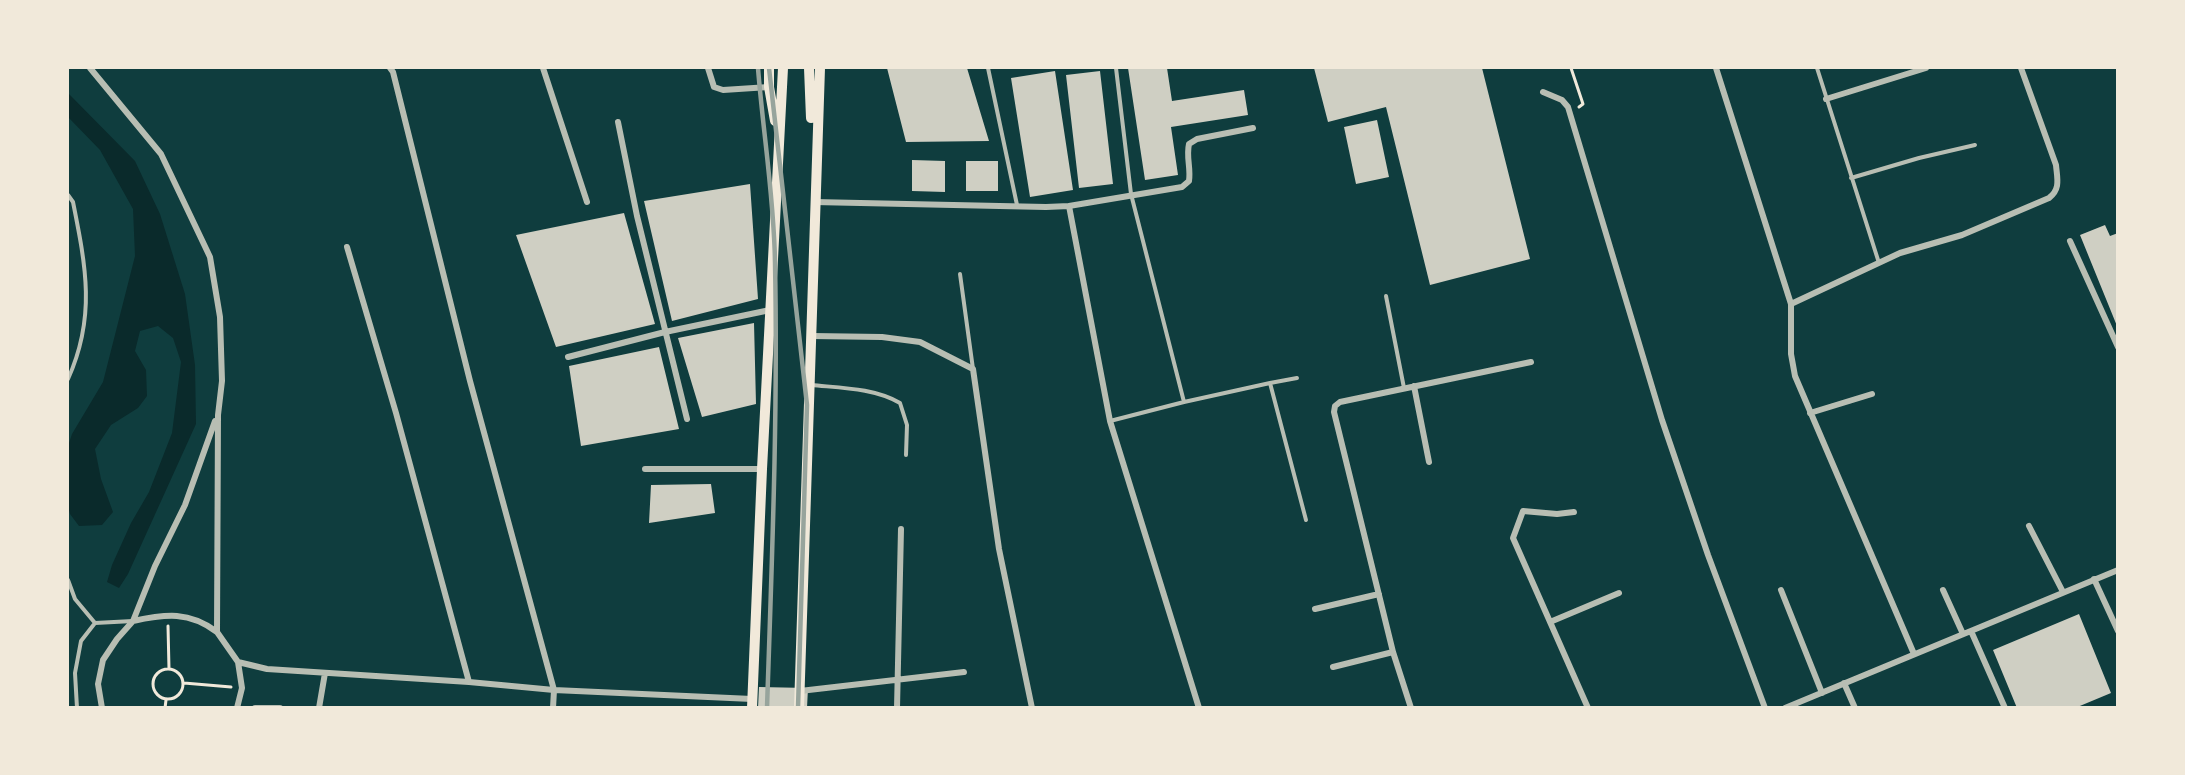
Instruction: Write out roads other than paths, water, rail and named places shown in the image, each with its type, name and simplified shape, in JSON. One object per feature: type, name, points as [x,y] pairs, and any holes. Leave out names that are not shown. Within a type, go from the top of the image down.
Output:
[{"type":"main road","points":[[769,68],[769,87],[778,136]]},
{"type":"main road","points":[[752,703],[783,68]]},
{"type":"main road","points":[[808,68],[815,177]]},
{"type":"main road","points":[[799,708],[820,68]]},
{"type":"street","points":[[90,68],[161,154],[210,257],[220,317],[222,381],[218,415],[217,632]]},
{"type":"street","points":[[390,68],[393,72],[473,392],[554,690],[554,708]]},
{"type":"street","points":[[543,68],[587,202]]},
{"type":"street","points":[[708,68],[714,87],[723,90],[769,87]]},
{"type":"street","points":[[1716,68],[1791,304],[1792,367],[1914,654]]},
{"type":"street","points":[[1826,99],[1926,68]]},
{"type":"street","points":[[1791,304],[1879,263],[1918,247],[1962,235],[2054,194],[2058,181],[2056,165],[2021,68]]},
{"type":"street","points":[[1543,92],[1562,100],[1570,113],[1662,420],[1708,555],[1765,708]]},
{"type":"street","points":[[618,122],[637,216],[687,419]]},
{"type":"street","points":[[814,202],[1069,206],[1182,187],[1189,181],[1190,172],[1186,154],[1189,144],[1197,139],[1253,128]]},
{"type":"street","points":[[1069,206],[1110,421],[1199,708]]},
{"type":"street","points":[[2070,241],[2118,347]]},
{"type":"street","points":[[347,247],[396,413],[469,682]]},
{"type":"street","points":[[568,357],[665,332],[770,310]]},
{"type":"street","points":[[812,336],[882,337],[920,342],[973,369],[999,549],[1032,708]]},
{"type":"street","points":[[1411,708],[1393,652],[1334,412],[1335,406],[1340,402],[1531,362]]},
{"type":"street","points":[[1414,386],[1429,462]]},
{"type":"street","points":[[1810,413],[1872,394]]},
{"type":"street","points":[[102,708],[98,684],[103,660],[133,621],[155,566],[185,505],[218,415]]},
{"type":"street","points":[[645,470],[762,469]]},
{"type":"street","points":[[1574,512],[1557,514],[1523,511],[1513,538],[1588,708]]},
{"type":"street","points":[[2029,526],[2063,592]]},
{"type":"street","points":[[897,708],[901,529]]},
{"type":"street","points":[[1785,708],[2118,570]]},
{"type":"street","points":[[2094,579],[2118,631]]},
{"type":"street","points":[[1781,590],[1822,693]]},
{"type":"street","points":[[1943,590],[1963,634]]},
{"type":"street","points":[[1550,622],[1619,593]]},
{"type":"street","points":[[1315,609],[1379,594]]},
{"type":"street","points":[[133,621],[159,615],[184,616],[207,624],[217,632],[238,662],[242,687],[237,708]]},
{"type":"street","points":[[1971,631],[2005,708]]},
{"type":"street","points":[[1333,667],[1393,652]]},
{"type":"street","points":[[238,662],[267,669],[752,703]]},
{"type":"street","points":[[800,692],[964,672]]},
{"type":"street","points":[[319,708],[325,673]]},
{"type":"street","points":[[1845,684],[1856,708]]},
{"type":"street","points":[[255,708],[280,708]]},
{"type":"lane","points":[[988,68],[1017,205]]},
{"type":"lane","points":[[1116,68],[1131,194],[1184,402]]},
{"type":"lane","points":[[1817,68],[1879,263]]},
{"type":"lane","points":[[1851,178],[1919,158],[1975,145]]},
{"type":"lane","points":[[68,195],[73,202],[86,277],[86,320],[76,362],[68,379]]},
{"type":"lane","points":[[960,274],[973,369]]},
{"type":"lane","points":[[1386,296],[1404,388]]},
{"type":"lane","points":[[1110,421],[1184,402],[1297,378]]},
{"type":"lane","points":[[1270,383],[1306,520]]},
{"type":"lane","points":[[810,385],[858,389],[886,395],[900,404],[907,425],[906,455]]},
{"type":"lane","points":[[68,580],[75,599],[95,623]]},
{"type":"lane","points":[[77,708],[75,673],[81,641],[95,623],[133,621]]},
{"type":"water","points":[[68,93],[135,161],[160,214],[185,294],[195,365],[196,424],[128,574],[119,588],[107,582],[131,523],[149,492],[172,433],[181,362],[173,338],[158,326],[140,331],[135,351],[146,370],[147,396],[138,408],[111,425],[95,449],[101,479],[113,512],[102,525],[79,526],[70,514],[68,506],[68,446],[72,434],[103,382],[135,256],[133,209],[100,150],[68,117]]},
{"type":"railway","points":[[758,68],[774,238],[776,318],[773,540],[767,708]]},
{"type":"railway","points":[[769,68],[807,405],[798,708]]}]
